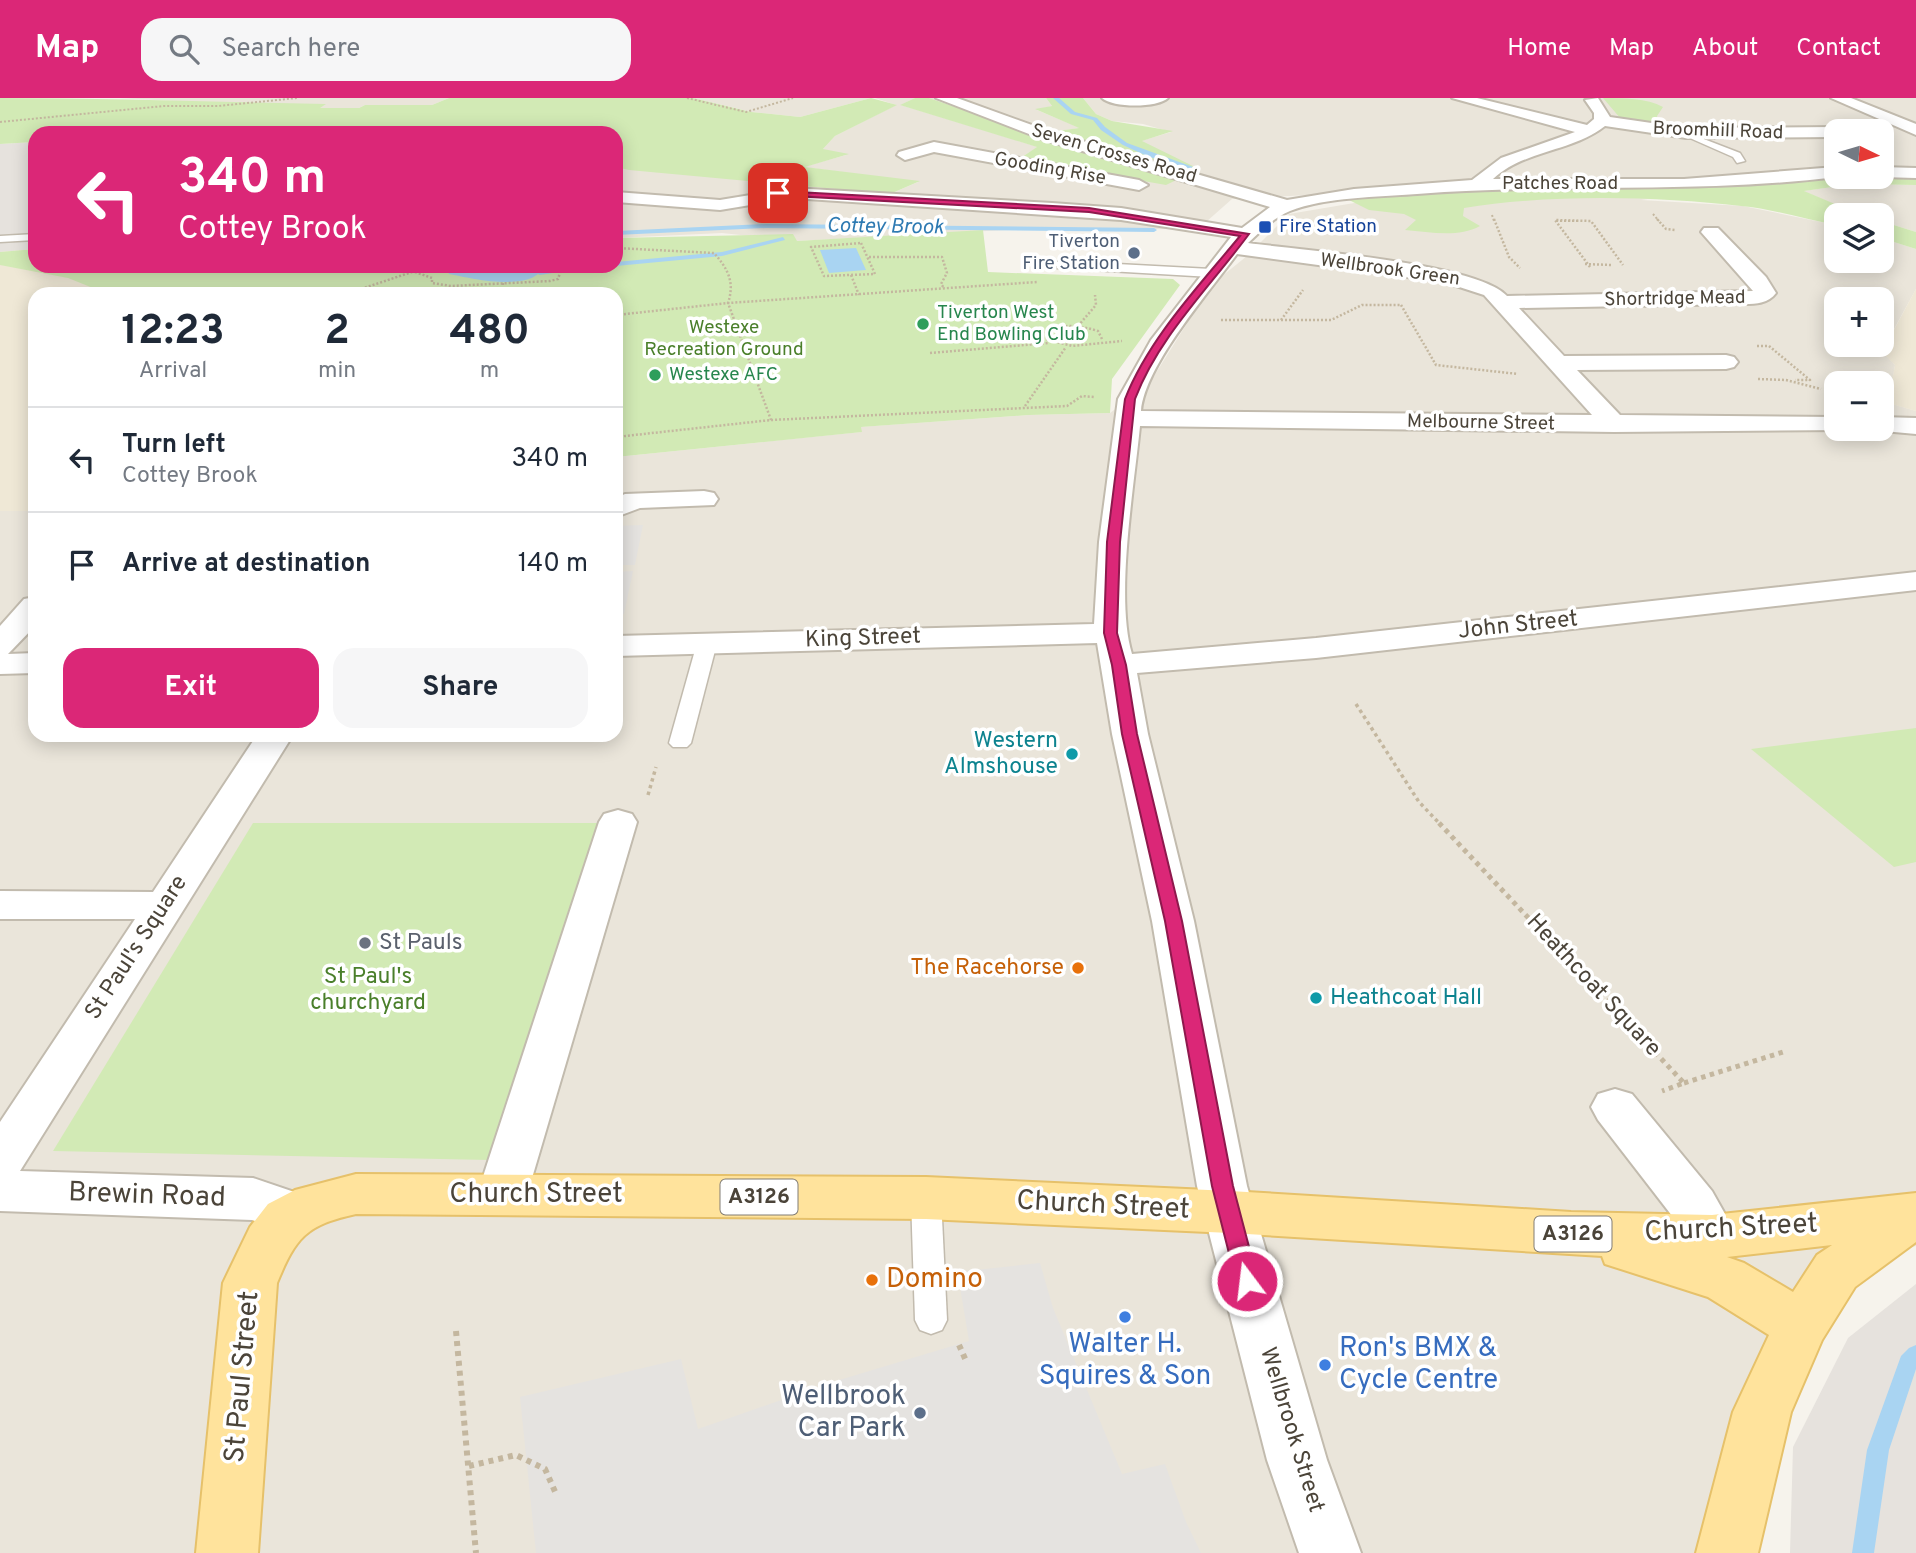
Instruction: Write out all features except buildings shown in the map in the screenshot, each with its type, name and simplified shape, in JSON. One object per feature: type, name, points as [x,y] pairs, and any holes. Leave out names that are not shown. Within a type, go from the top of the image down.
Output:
[{"type":"main road","name":"Church Street","points":[[291,1212],[314,1202],[356,1194],[926,1198],[1230,1212],[1571,1234],[1712,1237],[1916,1214]]},
{"type":"main road","name":"St Paul Street","points":[[227,1553],[250,1283],[267,1242],[291,1212]]},
{"type":"main road","name":"A3126","points":[[1727,1553],[1762,1412],[1801,1326],[1836,1271],[1916,1214]]},
{"type":"main road","points":[[1571,1234],[1725,1279],[1801,1326]]},
{"type":"street","name":"Seven Crosses Road","points":[[943,98],[1048,136],[1286,206]]},
{"type":"street","points":[[1109,98],[1161,98]]},
{"type":"street","name":"Broomhill Road","points":[[1459,98],[1597,126],[1686,133],[1824,132]]},
{"type":"street","points":[[1482,184],[1479,182],[1486,174],[1515,157],[1597,126],[1602,113],[1591,98]]},
{"type":"street","points":[[1838,98],[1915,133]]},
{"type":"street","points":[[1894,132],[1915,133]]},
{"type":"street","name":"Gooding Rise","points":[[905,155],[964,140]]},
{"type":"street","name":"Gooding Rise","points":[[934,148],[1153,188]]},
{"type":"street","name":"Patches Road","points":[[1286,206],[1354,194],[1482,184],[1684,184],[1824,173]]},
{"type":"street","points":[[1910,173],[1916,187]]},
{"type":"street","points":[[623,198],[720,205],[792,193],[1178,215],[1239,241]]},
{"type":"street","name":"Wellbrook Street","points":[[1286,206],[1268,215],[1239,241],[1178,318],[1137,381],[1128,408],[1114,542],[1115,649],[1129,734],[1173,921],[1230,1212],[1297,1460],[1330,1553]]},
{"type":"street","name":"Shortridge Mead","points":[[1501,302],[1739,299],[1765,293],[1759,281],[1711,232]]},
{"type":"street","name":"Wellbrook Green","points":[[1239,241],[1364,265],[1463,280],[1492,291],[1614,424]]},
{"type":"street","points":[[1364,265],[1380,245]]},
{"type":"street","points":[[1565,370],[1726,362]]},
{"type":"street","name":"Melbourne Street","points":[[1128,408],[1614,424],[1824,425]]},
{"type":"street","points":[[1894,425],[1916,426]]},
{"type":"street","points":[[625,505],[642,472]]},
{"type":"street","points":[[625,505],[704,499]]},
{"type":"street","name":"John Street","points":[[1115,649],[1330,647],[1916,581]]},
{"type":"street","points":[[0,646],[28,614]]},
{"type":"street","name":"King Street","points":[[623,646],[707,643],[1115,649]]},
{"type":"street","points":[[0,664],[28,663]]},
{"type":"street","name":"St Paul's Square","points":[[0,1162],[271,742]]},
{"type":"street","points":[[502,1195],[618,822]]},
{"type":"street","points":[[0,905],[166,906]]},
{"type":"street","points":[[1615,1107],[1694,1206],[1712,1237]]},
{"type":"street","name":"Brewin Road","points":[[0,1191],[253,1199],[291,1212]]},
{"type":"lane","points":[[1686,133],[1737,155],[1740,161]]},
{"type":"lane","points":[[0,239],[28,237]]},
{"type":"lane","points":[[1061,265],[1212,273]]},
{"type":"lane","points":[[680,743],[707,643]]},
{"type":"lane","points":[[926,1198],[931,1320]]},
{"type":"path","points":[[0,122],[297,98]]},
{"type":"path","points":[[687,98],[746,112],[793,98]]},
{"type":"path","points":[[1492,215],[1509,257],[1550,301]]},
{"type":"path","points":[[1585,264],[1625,265],[1591,221],[1555,220],[1585,264],[1607,282],[1643,299]]},
{"type":"path","points":[[861,243],[875,274],[851,275],[824,276],[811,247],[861,243]]},
{"type":"path","points":[[623,248],[714,253],[732,274],[734,288],[728,303],[771,420]]},
{"type":"path","points":[[898,250],[899,256]]},
{"type":"path","points":[[869,257],[942,257],[947,273],[941,284],[944,289]]},
{"type":"path","points":[[368,287],[412,273]]},
{"type":"path","points":[[418,273],[432,278],[432,283],[451,286],[550,281],[558,279],[561,273]]},
{"type":"path","points":[[851,275],[859,295]]},
{"type":"path","points":[[623,314],[728,303],[1047,281]]},
{"type":"path","points":[[1078,326],[1096,305],[1094,292]]},
{"type":"path","points":[[1178,318],[1331,320],[1362,305],[1411,306]]},
{"type":"path","points":[[1401,305],[1436,365],[1565,370]]},
{"type":"path","points":[[1057,326],[1078,326],[1098,331],[1102,339],[1089,345],[1066,347],[1042,338],[1042,332],[1057,326]]},
{"type":"path","points":[[930,353],[1050,343]]},
{"type":"path","points":[[1024,407],[1066,347]]},
{"type":"path","points":[[623,436],[771,420],[1067,406],[1082,396],[1128,408]]},
{"type":"path","name":"Heathcoat Square","points":[[1356,704],[1419,802],[1684,1083],[1615,1107]]},
{"type":"path","points":[[1684,1083],[1783,1052]]},
{"type":"path","points":[[456,1331],[476,1553]]},
{"type":"path","points":[[469,1466],[516,1455],[545,1469],[557,1496]]},
{"type":"shaded area","points":[[120,98],[449,98],[432,105],[319,108],[324,104],[229,104]]},
{"type":"shaded area","points":[[693,98],[871,98],[800,117],[751,112]]},
{"type":"shaded area","points":[[875,98],[915,98],[901,105],[1038,147],[1020,158],[1141,141],[1171,132],[1143,124],[1112,121],[1096,114],[1083,98],[1916,98],[1916,169],[1894,169],[1894,119],[1824,119],[1824,172],[1641,200],[1743,206],[1824,223],[1824,273],[1894,273],[1894,242],[1916,249],[1916,289],[1894,329],[1894,287],[1824,287],[1824,357],[1888,357],[1895,365],[1894,371],[1824,371],[1824,441],[1894,441],[1894,404],[1916,411],[1916,1246],[1802,1276],[1698,1553],[0,1553],[0,511],[28,511],[28,742],[623,742],[623,456],[861,432],[860,427],[1029,415],[1110,413],[1149,384],[1211,285],[1247,256],[1289,214],[1372,200],[1349,193],[1232,199],[1206,222],[1174,229],[1006,230],[796,241],[722,233],[623,238],[623,168],[890,194],[918,182],[803,167],[846,155],[822,150],[835,136],[896,105]]},
{"type":"shaded area","points":[[929,98],[1046,98],[1052,106],[1037,110],[1080,128],[1035,134]]},
{"type":"shaded area","points":[[28,142],[28,250],[0,252],[0,144]]},
{"type":"shaded area","points":[[1894,185],[1916,185],[1916,232],[1894,225],[1894,203],[1830,203],[1803,191],[1824,188],[1894,189]]},
{"type":"shaded area","points":[[28,250],[28,273],[84,273],[184,287],[28,287],[28,511],[0,511],[0,252]]},
{"type":"shaded area","points":[[1916,289],[1916,411],[1894,405],[1895,365],[1887,357],[1894,357],[1894,330]]},
{"type":"shaded area","points":[[643,525],[635,565],[623,565],[623,526]]},
{"type":"shaded area","points":[[633,571],[624,614],[623,614],[623,572]]},
{"type":"shaded area","name":"Wellbrook Car Park","points":[[1040,1263],[1053,1308],[1122,1474],[1165,1464],[1186,1522],[1201,1553],[536,1553],[520,1397],[681,1359],[698,1429],[836,1381],[969,1341],[960,1287],[966,1271]]},
{"type":"shaded area","points":[[1916,1284],[1916,1553],[1790,1553],[1793,1447],[1848,1338]]},
{"type":"green space","points":[[0,98],[326,104],[320,108],[359,108],[365,105],[432,105],[449,98],[693,98],[751,112],[800,117],[871,98],[897,105],[835,136],[823,149],[849,154],[805,167],[920,181],[890,194],[629,170],[623,169],[623,126],[28,126],[28,142],[0,144]]},
{"type":"green space","points":[[915,98],[929,98],[1035,134],[1079,128],[1035,109],[1052,106],[1046,98],[1083,98],[1096,114],[1112,121],[1173,131],[1142,141],[1199,169],[1166,185],[1019,159],[1037,147],[900,105]]},
{"type":"green space","points":[[1603,98],[1642,100],[1663,107],[1657,116],[1659,127],[1621,119]]},
{"type":"green space","points":[[1916,176],[1916,185],[1894,185],[1894,177]]},
{"type":"green space","points":[[1824,179],[1824,188],[1804,191],[1832,203],[1824,203],[1824,222],[1765,209],[1708,203],[1602,198],[1531,200],[1464,208],[1463,216],[1480,226],[1463,232],[1434,233],[1405,230],[1416,220],[1404,214],[1369,210],[1349,200],[1381,193]]},
{"type":"green space","points":[[1894,225],[1916,232],[1916,249],[1894,242]]},
{"type":"green space","name":"Westexe Recreation Ground","points":[[983,230],[988,272],[1173,279],[1180,285],[1112,379],[1110,413],[1029,415],[861,427],[862,432],[623,456],[623,287],[90,287],[68,278],[42,273],[623,273],[623,238],[793,234],[797,241]]},
{"type":"green space","name":"Westexe Recreation Ground","points":[[28,250],[28,270],[0,265],[0,252]]},
{"type":"green space","points":[[1916,728],[1916,862],[1894,867],[1751,749]]},
{"type":"green space","name":"St Paul's churchyard","points":[[253,823],[600,823],[490,1160],[53,1151]]},
{"type":"water","points":[[856,248],[866,270],[829,273],[820,250]]},
{"type":"water","points":[[539,273],[534,277],[511,282],[449,274]]},
{"type":"waterway","name":"Cottey Brook","points":[[1056,98],[1073,113],[1095,119],[1113,137],[1125,144],[1190,167]]},
{"type":"waterway","name":"Cottey Brook","points":[[623,233],[766,226],[1154,230]]},
{"type":"waterway","points":[[623,263],[722,254],[783,239]]},
{"type":"waterway","points":[[1863,1553],[1878,1450],[1908,1362],[1916,1354]]},
{"type":"place","name":"Fire Station","points":[[1265,227]]},
{"type":"place","name":"Tiverton Fire Station","points":[[1134,253]]},
{"type":"place","name":"Tiverton West End Bowling Club","points":[[923,324]]},
{"type":"place","name":"Westexe AFC","points":[[655,375]]},
{"type":"place","name":"Western Almshouse","points":[[1072,754]]},
{"type":"place","name":"St Pauls","points":[[365,943]]},
{"type":"place","name":"The Racehorse","points":[[1078,968]]},
{"type":"place","name":"Heathcoat Hall","points":[[1316,998]]},
{"type":"place","name":"Domino","points":[[872,1280]]},
{"type":"place","name":"Walter H. Squires & Son","points":[[1125,1317]]},
{"type":"place","name":"Ron's BMX & Cycle Centre","points":[[1325,1365]]},
{"type":"place","name":"Wellbrook Car Park","points":[[920,1413]]},
{"type":"route","points":[[778,193],[1089,210],[1245,234],[1174,323],[1137,381],[1130,399],[1114,542],[1110,633],[1119,665],[1129,734],[1173,921],[1222,1186],[1247,1281]]}]
